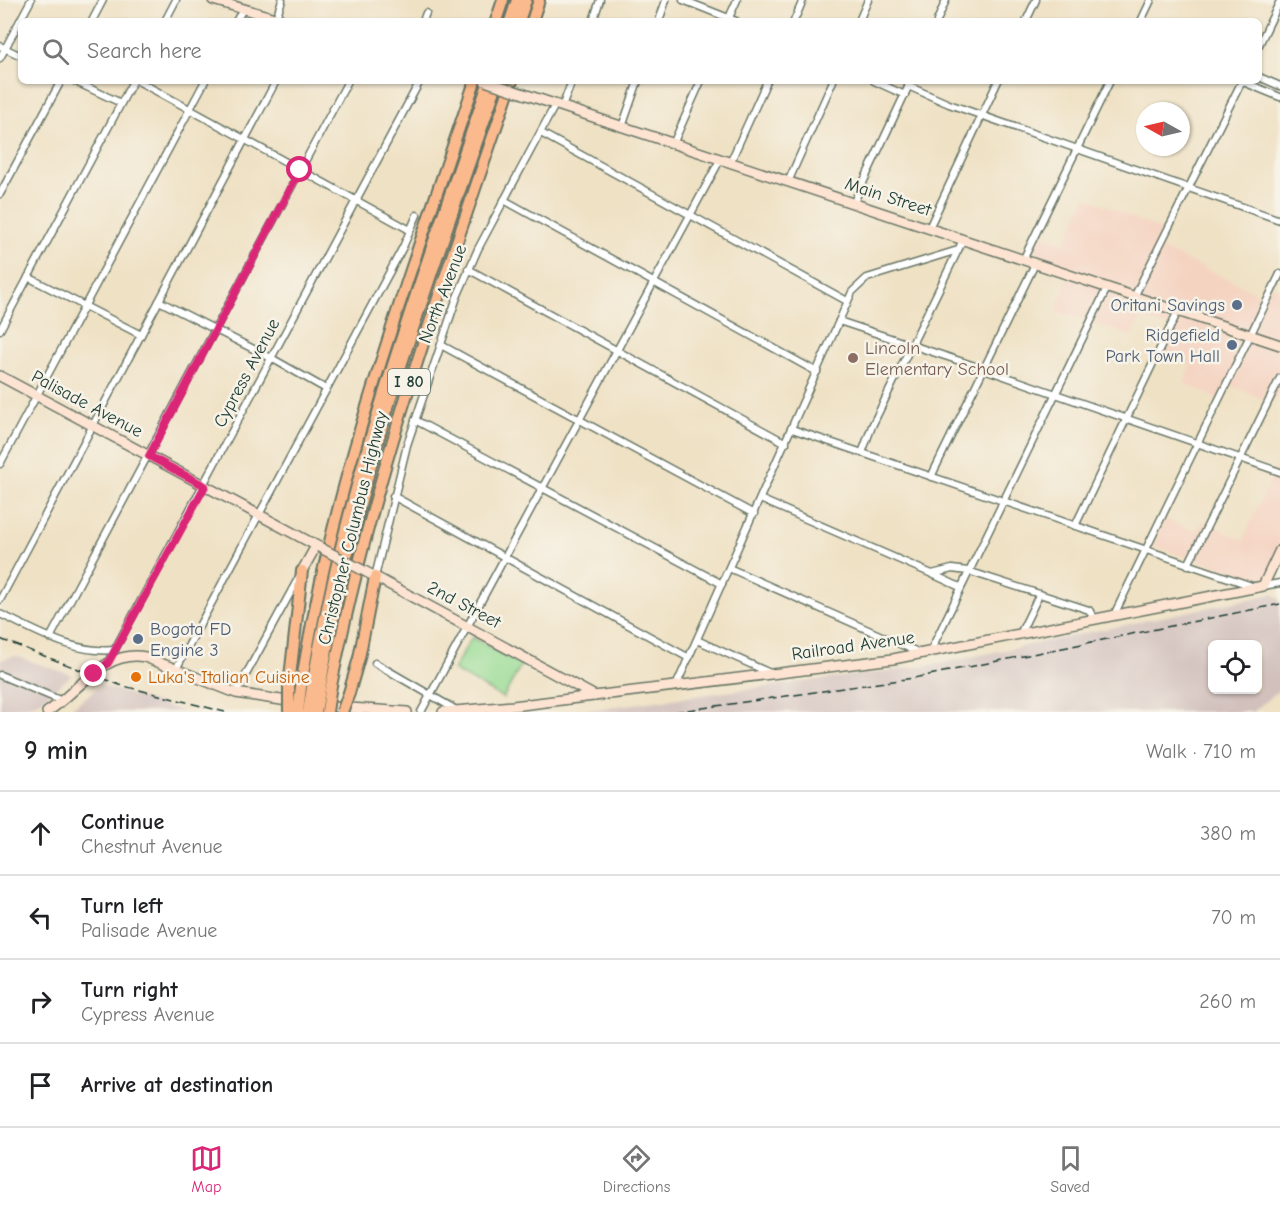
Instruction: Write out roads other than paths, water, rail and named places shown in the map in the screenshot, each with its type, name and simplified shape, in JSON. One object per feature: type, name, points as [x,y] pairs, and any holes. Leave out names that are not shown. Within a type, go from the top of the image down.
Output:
[{"type":"highway","points":[[497,18],[503,0]]},
{"type":"highway","points":[[511,18],[517,0]]},
{"type":"highway","points":[[520,18],[526,0]]},
{"type":"highway","points":[[533,18],[539,0]]},
{"type":"highway","name":"Christopher Columbus Highway","points":[[316,712],[324,560],[352,450],[474,84]]},
{"type":"highway","name":"Christopher Columbus Highway","points":[[327,712],[316,689],[336,563],[370,432],[488,84]]},
{"type":"highway","name":"Christopher Columbus Highway","points":[[298,712],[316,689],[343,569],[373,454],[497,84]]},
{"type":"highway","name":"Christopher Columbus Highway","points":[[308,712],[356,572],[387,453],[511,84]]},
{"type":"highway","points":[[289,712],[289,686],[302,571]]},
{"type":"highway","points":[[342,712],[359,658],[372,575]]},
{"type":"main road","points":[[213,0],[273,18]]},
{"type":"main road","name":"Main Street","points":[[494,84],[1280,345]]},
{"type":"main road","name":"Palisade Avenue","points":[[0,376],[318,546]]},
{"type":"main road","points":[[302,571],[318,546]]},
{"type":"main road","name":"2nd Street","points":[[318,546],[595,696]]},
{"type":"main road","points":[[1259,587],[1280,550]]},
{"type":"main road","name":"Railroad Avenue","points":[[443,712],[595,696],[925,653],[1259,587]]},
{"type":"main road","points":[[108,663],[136,656],[236,693],[357,711],[407,712]]},
{"type":"main road","name":"Cypress Avenue","points":[[47,712],[108,663]]},
{"type":"street","points":[[20,18],[31,0]]},
{"type":"street","points":[[94,18],[103,0]]},
{"type":"street","points":[[167,18],[176,0]]},
{"type":"street","points":[[280,18],[282,0]]},
{"type":"street","points":[[594,18],[600,0]]},
{"type":"street","points":[[660,18],[666,0]]},
{"type":"street","points":[[682,0],[724,18]]},
{"type":"street","points":[[730,18],[737,0]]},
{"type":"street","points":[[795,18],[804,0]]},
{"type":"street","points":[[860,18],[868,0]]},
{"type":"street","points":[[938,18],[946,0]]},
{"type":"street","points":[[1027,18],[1036,0]]},
{"type":"street","points":[[1142,18],[1151,0]]},
{"type":"street","points":[[1262,39],[1280,1]]},
{"type":"street","points":[[238,18],[243,9]]},
{"type":"street","points":[[424,18],[426,13]]},
{"type":"street","points":[[0,58],[2,47],[18,21]]},
{"type":"street","points":[[2,47],[18,55]]},
{"type":"street","points":[[1262,78],[1280,86]]},
{"type":"street","points":[[0,194],[59,84]]},
{"type":"street","points":[[80,84],[121,103]]},
{"type":"street","points":[[0,330],[131,84]]},
{"type":"street","points":[[144,84],[410,230]]},
{"type":"street","points":[[0,464],[203,84]]},
{"type":"street","points":[[0,600],[274,84]]},
{"type":"street","points":[[50,638],[346,84]]},
{"type":"street","name":"Cypress Avenue","points":[[108,663],[205,486],[418,84]]},
{"type":"street","name":"North Avenue","points":[[372,575],[415,420],[468,270],[504,200],[570,84]]},
{"type":"street","points":[[622,127],[637,84]]},
{"type":"street","points":[[673,144],[700,84]]},
{"type":"street","points":[[730,163],[766,84]]},
{"type":"street","points":[[788,182],[831,84]]},
{"type":"street","points":[[881,84],[905,94]]},
{"type":"street","points":[[853,204],[909,84],[982,114],[1280,220]]},
{"type":"street","points":[[929,228],[997,84]]},
{"type":"street","points":[[1023,260],[1108,84]]},
{"type":"street","points":[[1134,297],[1240,84]]},
{"type":"street","points":[[1248,84],[1280,97]]},
{"type":"street","points":[[541,133],[847,301]]},
{"type":"street","points":[[421,712],[720,160]]},
{"type":"street","points":[[504,200],[817,372]]},
{"type":"street","points":[[176,669],[417,215]]},
{"type":"street","points":[[862,453],[872,426],[963,240]]},
{"type":"street","points":[[676,686],[786,443],[847,301],[856,287],[867,278],[958,250]]},
{"type":"street","points":[[931,477],[1035,264]]},
{"type":"street","points":[[468,270],[786,443]]},
{"type":"street","points":[[1114,615],[1280,274]]},
{"type":"street","points":[[28,277],[141,335]]},
{"type":"street","points":[[729,568],[925,653],[960,588],[1107,288]]},
{"type":"street","points":[[159,301],[273,359],[326,389]]},
{"type":"street","points":[[1075,526],[1178,311]]},
{"type":"street","points":[[839,321],[1280,472]]},
{"type":"street","points":[[441,345],[754,514]]},
{"type":"street","points":[[1188,565],[1280,378]]},
{"type":"street","points":[[415,420],[722,584]]},
{"type":"street","points":[[792,429],[1188,565],[1259,587],[1280,584]]},
{"type":"street","points":[[393,496],[689,657]]},
{"type":"street","points":[[760,500],[960,588]]},
{"type":"street","points":[[932,574],[952,569],[968,571],[1089,610],[1095,619]]},
{"type":"street","points":[[236,693],[302,571]]},
{"type":"street","points":[[1227,577],[1233,592]]},
{"type":"street","points":[[1020,634],[1040,595]]},
{"type":"street","points":[[0,614],[50,638],[78,648],[115,650]]},
{"type":"street","points":[[697,640],[772,674]]},
{"type":"street","points":[[375,663],[458,711]]},
{"type":"street","points":[[0,675],[63,701]]},
{"type":"railway","points":[[674,712],[914,678],[1280,604]]},
{"type":"railway","points":[[0,639],[120,685],[225,712]]},
{"type":"place","name":"Oritani Savings","points":[[1237,305]]},
{"type":"place","name":"Ridgefield Park Town Hall","points":[[1232,345]]},
{"type":"place","name":"Lincoln Elementary School","points":[[853,358]]},
{"type":"place","name":"Bogota FD Engine 3","points":[[138,639]]},
{"type":"place","name":"Luka's Italian Cuisine","points":[[136,677]]}]
